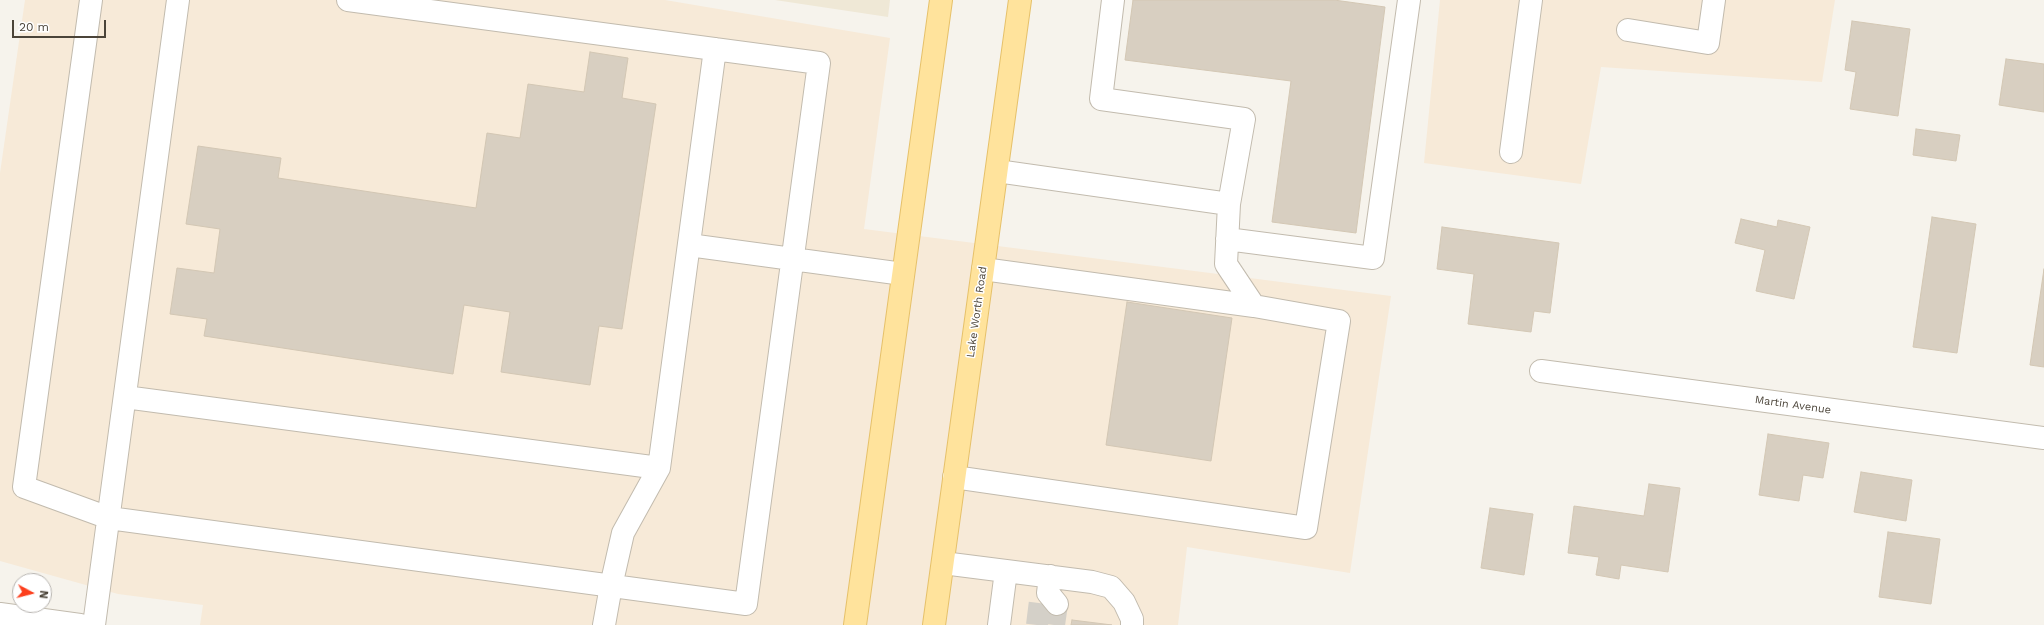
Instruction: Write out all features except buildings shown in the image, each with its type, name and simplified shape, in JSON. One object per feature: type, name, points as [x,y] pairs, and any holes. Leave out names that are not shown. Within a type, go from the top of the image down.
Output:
[{"type":"main road","points":[[855,625],[941,0]]},
{"type":"main road","name":"Lake Worth Road","points":[[934,625],[1020,0]]},
{"type":"street","points":[[91,0],[24,488],[109,518],[746,604],[819,63],[348,0]]},
{"type":"street","points":[[94,625],[178,0]]},
{"type":"street","points":[[1113,0],[1101,99],[1244,119],[1229,204],[1226,264],[1254,306]]},
{"type":"street","points":[[1227,239],[1373,258],[1409,0]]},
{"type":"street","points":[[1511,152],[1531,0]]},
{"type":"street","points":[[1628,30],[1708,43],[1714,0]]},
{"type":"street","points":[[604,625],[611,586],[624,533],[659,468],[715,49]]},
{"type":"street","points":[[997,171],[1229,204]]},
{"type":"street","points":[[689,245],[903,274]]},
{"type":"street","points":[[954,477],[1306,528],[1338,320],[1254,306],[983,269]]},
{"type":"street","name":"Martin Avenue","points":[[1541,371],[2044,438]]},
{"type":"street","points":[[125,397],[659,468]]},
{"type":"street","points":[[943,563],[1006,570],[1049,593],[1092,582],[1111,587],[1124,602],[1132,619],[1132,625]]},
{"type":"street","points":[[999,625],[1006,570]]},
{"type":"street","points":[[0,614],[80,625]]},
{"type":"shaded area","points":[[25,0],[665,0],[890,38],[864,229],[1391,296],[1350,573],[1187,547],[1178,625],[200,625],[203,605],[118,594],[52,576],[52,573],[43,573],[0,561],[0,173]]},
{"type":"shaded area","points":[[775,0],[890,0],[888,17]]},
{"type":"shaded area","points":[[1440,0],[1835,0],[1822,82],[1601,67],[1581,184],[1424,163]]},
{"type":"tunnel","points":[[1037,625],[1040,601]]},
{"type":"tunnel","points":[[1054,625],[1057,604]]}]
